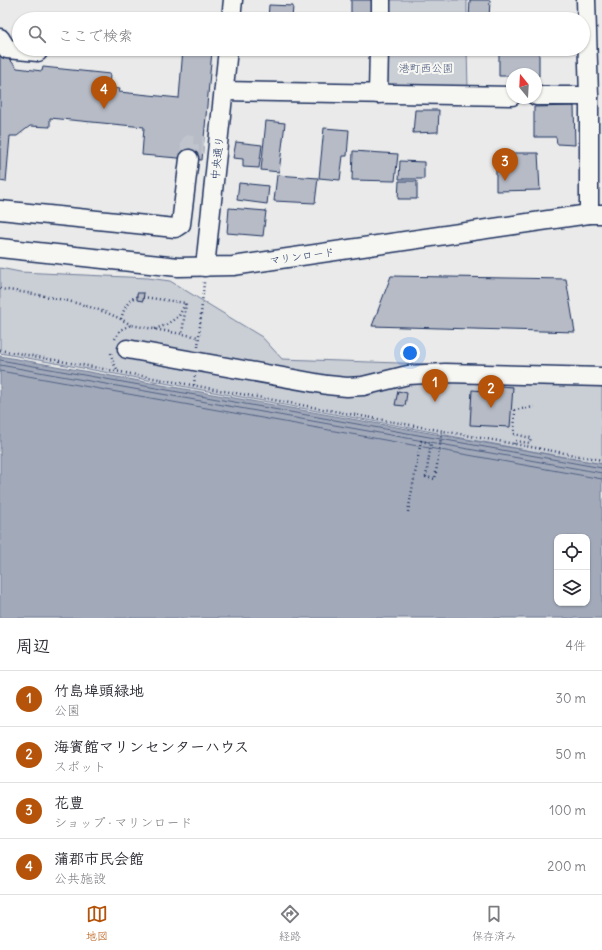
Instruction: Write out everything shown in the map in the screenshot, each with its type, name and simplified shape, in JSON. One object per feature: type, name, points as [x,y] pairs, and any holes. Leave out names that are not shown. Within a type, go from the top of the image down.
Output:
[{"type":"street","points":[[232,12],[233,0]]},
{"type":"street","points":[[380,12],[381,0]]},
{"type":"street","points":[[586,0],[586,12]]},
{"type":"street","points":[[0,38],[7,49],[12,49]]},
{"type":"street","name":"中央通り","points":[[205,267],[211,146],[224,91],[227,56]]},
{"type":"street","points":[[378,94],[379,56]]},
{"type":"street","points":[[588,56],[596,214]]},
{"type":"street","points":[[224,91],[506,96]]},
{"type":"street","points":[[542,96],[589,96]]},
{"type":"street","points":[[0,210],[176,228],[181,224],[188,159]]},
{"type":"street","name":"マリンロード","points":[[0,248],[178,267],[233,266],[596,214]]},
{"type":"street","points":[[127,349],[327,385],[348,387],[363,386],[408,375],[445,373],[602,377]]},
{"type":"path","points":[[194,385],[205,267]]},
{"type":"path","points":[[0,289],[48,297],[89,308],[121,319],[131,325]]},
{"type":"path","points":[[121,319],[125,307],[130,300],[137,296]]},
{"type":"path","points":[[144,297],[186,303]]},
{"type":"path","points":[[155,329],[166,325],[179,316],[186,303]]},
{"type":"path","points":[[182,335],[186,303]]},
{"type":"path","points":[[0,350],[602,460]]},
{"type":"path","points":[[514,444],[515,441],[530,443],[531,438],[514,434],[515,410],[534,407]]},
{"type":"path","points":[[408,512],[421,441],[431,443],[426,477],[435,479],[442,430]]},
{"type":"green space","points":[[387,0],[467,0],[467,12],[387,12]]},
{"type":"green space","name":"港町西公園","points":[[386,56],[467,56],[468,88],[385,87]]},
{"type":"green space","points":[[0,268],[20,272],[148,278],[170,281],[262,337],[282,359],[602,370],[602,464],[445,435],[440,464],[431,475],[438,433],[0,353]]},
{"type":"water","points":[[0,356],[602,464],[602,618],[0,618]]},
{"type":"building","points":[[351,0],[375,0],[374,12],[351,12]]},
{"type":"building","points":[[470,0],[490,0],[489,12],[469,12]]},
{"type":"building","points":[[269,5],[293,6],[293,12],[268,12]]},
{"type":"building","points":[[0,48],[17,68],[42,71],[43,67],[110,74],[109,88],[120,89],[119,92],[179,98],[182,56],[212,56],[202,160],[142,155],[144,127],[50,118],[50,127],[30,126],[17,136],[10,136],[6,182],[0,181]]},
{"type":"building","points":[[499,56],[539,56],[539,68],[506,68],[506,76],[499,76]]},
{"type":"building","points":[[574,106],[575,145],[557,144],[556,137],[534,137],[534,107]]},
{"type":"building","points":[[415,110],[439,110],[438,132],[413,133]]},
{"type":"building","points":[[266,121],[285,123],[279,172],[261,170]]},
{"type":"building","points":[[324,128],[349,130],[347,156],[343,156],[340,180],[319,178]]},
{"type":"building","points":[[236,142],[262,145],[259,168],[243,167],[243,159],[233,158]]},
{"type":"building","points":[[353,151],[398,154],[395,181],[352,180]]},
{"type":"building","points":[[496,153],[538,153],[540,190],[496,191]]},
{"type":"building","points":[[400,161],[424,162],[424,179],[399,179]]},
{"type":"building","points":[[277,175],[318,178],[315,203],[274,201]]},
{"type":"building","points":[[399,181],[417,181],[417,199],[398,199]]},
{"type":"building","points":[[239,183],[269,186],[267,204],[237,200]]},
{"type":"building","points":[[229,208],[266,211],[263,236],[227,233]]},
{"type":"building","points":[[391,276],[566,279],[575,332],[372,326]]},
{"type":"building","points":[[137,293],[144,293],[143,301],[137,300]]},
{"type":"building","points":[[486,385],[513,387],[510,427],[470,425],[472,390],[486,391]]},
{"type":"building","points":[[398,391],[407,393],[405,406],[395,405]]},
{"type":"tunnel","points":[[189,159],[190,144],[204,145]]},
{"type":"place","name":"蒲郡市民会館","points":[[104,109]]},
{"type":"place","name":"花豊","points":[[505,181]]},
{"type":"place","name":"竹島埠頭緑地","points":[[435,402]]},
{"type":"place","name":"海賓館マリンセンターハウス","points":[[491,408]]}]
